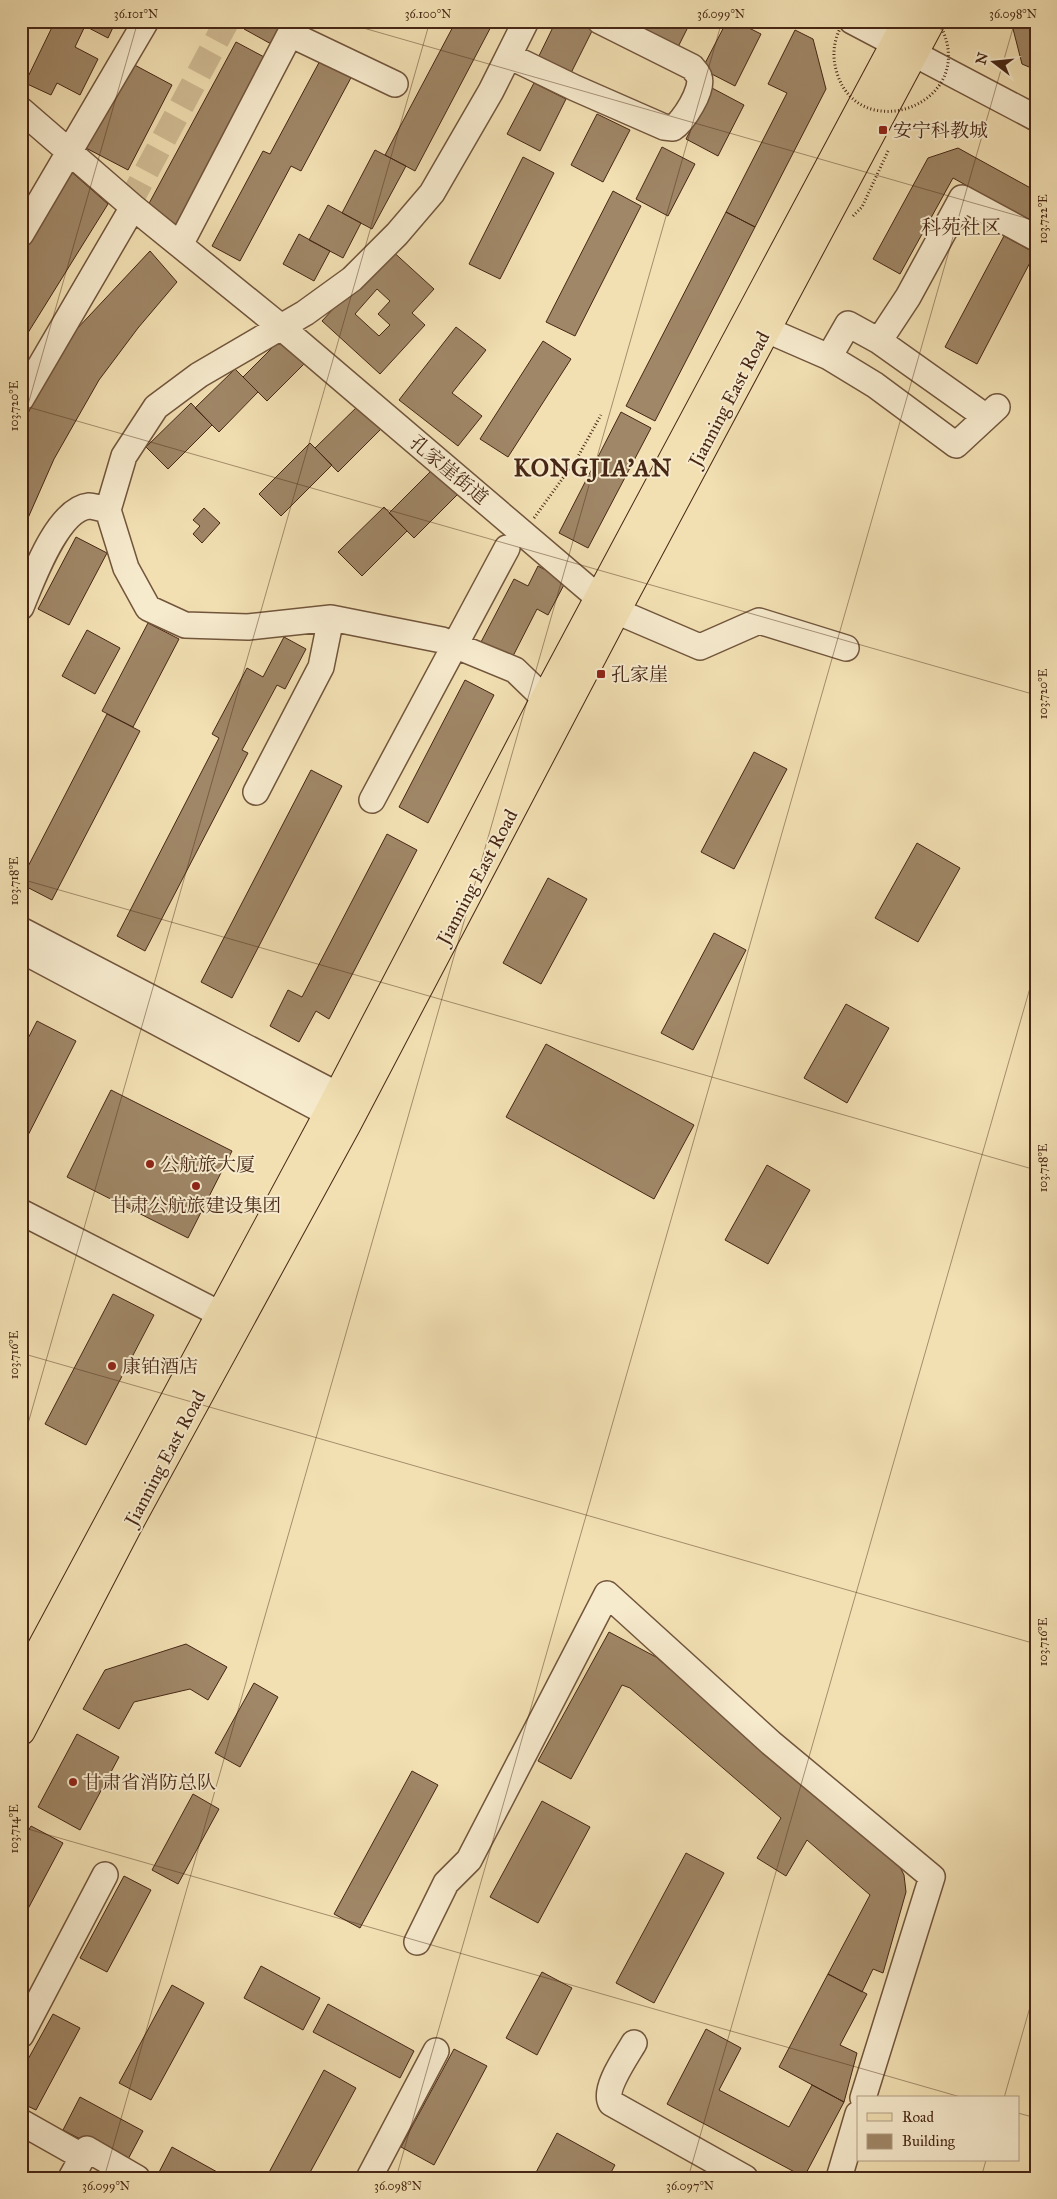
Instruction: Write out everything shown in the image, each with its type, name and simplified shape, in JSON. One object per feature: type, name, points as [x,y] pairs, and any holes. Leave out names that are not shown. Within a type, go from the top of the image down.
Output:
[{"type":"main road","name":"Jianning East Road","points":[[21,1686],[220,1314],[342,1109],[905,40],[931,21]]},
{"type":"main road","name":"Jianning East Road","points":[[21,1731],[128,1528],[342,1109],[545,699],[608,605],[767,330],[905,40]]},
{"type":"street","points":[[21,234],[146,21]]},
{"type":"street","points":[[526,21],[509,56],[432,194],[398,234],[352,279],[281,328],[198,375],[156,408],[124,456],[108,510],[126,568],[148,608],[184,625],[248,627],[332,618],[442,640],[515,670],[545,699]]},
{"type":"street","points":[[509,56],[575,88],[664,127],[673,128],[680,124],[700,88],[700,77],[692,67],[600,21]]},
{"type":"street","points":[[852,21],[905,40],[1036,118]]},
{"type":"street","points":[[180,245],[290,34],[395,84]]},
{"type":"street","name":"孔家崖街道","points":[[21,110],[133,207],[281,328],[515,541],[608,605],[700,647],[759,621],[846,648]]},
{"type":"street","points":[[879,341],[908,297],[962,198],[1036,238]]},
{"type":"street","points":[[21,399],[133,207]]},
{"type":"street","points":[[767,330],[829,357],[875,385],[956,445],[992,412],[879,341],[848,324],[829,357]]},
{"type":"street","points":[[21,607],[40,560],[67,517],[88,506],[108,510]]},
{"type":"street","points":[[372,800],[455,646],[515,541]]},
{"type":"street","points":[[256,792],[321,667],[332,618]]},
{"type":"street","points":[[21,930],[342,1109]]},
{"type":"street","points":[[21,950],[342,1109]]},
{"type":"street","points":[[21,1212],[220,1314]]},
{"type":"street","points":[[417,1942],[446,1883],[469,1860],[607,1594],[772,1743],[932,1877],[864,2096]]},
{"type":"street","points":[[21,2035],[106,1876]]},
{"type":"street","points":[[634,2043],[609,2089],[611,2103],[744,2178]]},
{"type":"street","points":[[368,2178],[436,2051]]},
{"type":"street","points":[[838,2178],[857,2117]]},
{"type":"street","points":[[21,2122],[77,2167],[86,2149],[137,2178]]},
{"type":"path","points":[[844,21],[835,41],[833,53],[838,77],[852,97],[873,109],[896,112],[908,109],[924,101],[944,78],[949,55],[944,31],[938,21]]},
{"type":"path","points":[[862,207],[892,145]]},
{"type":"path","points":[[515,541],[576,460],[601,415]]},
{"type":"building","points":[[55,21],[116,21],[108,38],[85,26],[75,47],[98,59],[80,95],[57,83],[51,95],[25,83]]},
{"type":"building","points":[[248,21],[286,21],[273,45],[244,29]]},
{"type":"building","points":[[456,21],[494,21],[415,171],[385,155]]},
{"type":"building","points":[[556,21],[583,21],[594,27],[568,79],[536,62]]},
{"type":"building","points":[[650,21],[691,21],[677,49],[644,32]]},
{"type":"building","points":[[727,21],[735,21],[761,34],[735,86],[702,69]]},
{"type":"building","points":[[1011,21],[1036,21],[1036,70],[1022,64]]},
{"type":"building","points":[[795,30],[813,39],[826,89],[755,227],[726,212],[787,93],[768,84]]},
{"type":"building","points":[[236,42],[266,58],[176,225],[146,209]]},
{"type":"building","points":[[322,57],[353,74],[301,171],[291,166],[240,261],[212,246],[263,151],[270,154]]},
{"type":"building","points":[[129,62],[172,85],[128,170],[84,147]]},
{"type":"building","points":[[534,83],[566,99],[540,151],[507,134]]},
{"type":"building","points":[[712,88],[744,105],[718,156],[686,139]]},
{"type":"building","points":[[597,114],[630,130],[603,182],[571,165]]},
{"type":"building","points":[[662,147],[695,164],[668,216],[636,199]]},
{"type":"building","points":[[958,148],[1036,191],[1036,224],[953,178],[900,274],[873,259],[928,158]]},
{"type":"building","points":[[375,150],[406,166],[372,229],[342,213]]},
{"type":"building","points":[[523,157],[554,173],[500,279],[469,264]]},
{"type":"building","points":[[67,168],[108,204],[21,344],[21,245]]},
{"type":"building","points":[[613,191],[641,206],[575,336],[546,322]]},
{"type":"building","points":[[328,205],[361,223],[343,258],[309,240]]},
{"type":"building","points":[[726,212],[755,227],[655,421],[626,406]]},
{"type":"building","points":[[299,234],[330,251],[314,281],[283,264]]},
{"type":"building","points":[[1004,236],[1035,253],[977,364],[945,347]]},
{"type":"building","points":[[389,248],[434,289],[412,313],[425,325],[380,374],[322,321]],"holes":[[[377,289],[390,301],[378,314],[390,325],[379,336],[355,314]]]},
{"type":"building","points":[[150,251],[177,282],[138,328],[99,380],[54,459],[28,518],[21,553],[21,429],[43,380],[74,332]]},
{"type":"building","points":[[456,327],[486,350],[452,393],[482,416],[458,446],[399,400]]},
{"type":"building","points":[[284,336],[308,360],[267,401],[243,377]]},
{"type":"building","points":[[543,341],[571,359],[508,457],[480,439]]},
{"type":"building","points":[[235,369],[258,392],[219,432],[195,408]]},
{"type":"building","points":[[191,403],[212,425],[168,469],[146,447]]},
{"type":"building","points":[[361,403],[384,426],[338,472],[315,448]]},
{"type":"building","points":[[621,412],[651,428],[588,548],[559,533]]},
{"type":"building","points":[[310,443],[332,465],[281,516],[259,494]]},
{"type":"building","points":[[434,468],[459,493],[414,538],[389,513]]},
{"type":"building","points":[[384,507],[407,531],[362,576],[338,552]]},
{"type":"building","points":[[204,508],[220,523],[202,543],[193,534],[200,526],[193,520]]},
{"type":"building","points":[[76,537],[107,553],[69,625],[38,609]]},
{"type":"building","points":[[538,566],[566,581],[548,615],[537,609],[512,658],[481,642],[514,579],[528,586]]},
{"type":"building","points":[[148,623],[179,639],[133,727],[102,711]]},
{"type":"building","points":[[87,630],[120,648],[95,694],[62,676]]},
{"type":"building","points":[[284,637],[306,649],[285,689],[277,685],[242,750],[248,753],[145,951],[117,936],[219,738],[212,734],[247,668],[263,677]]},
{"type":"building","points":[[465,680],[494,695],[428,823],[399,807]]},
{"type":"building","points":[[107,714],[140,731],[52,900],[21,884],[21,880]]},
{"type":"building","points":[[754,752],[787,769],[734,869],[701,852]]},
{"type":"building","points":[[311,770],[342,786],[232,998],[201,982]]},
{"type":"building","points":[[387,834],[417,850],[329,1019],[316,1011],[299,1042],[270,1026],[288,990],[302,997]]},
{"type":"building","points":[[917,843],[960,868],[918,942],[875,918]]},
{"type":"building","points":[[548,878],[587,899],[541,984],[503,963]]},
{"type":"building","points":[[714,933],[746,950],[693,1050],[661,1033]]},
{"type":"building","points":[[846,1004],[889,1028],[847,1103],[804,1078]]},
{"type":"building","points":[[37,1021],[76,1041],[21,1149],[21,1052]]},
{"type":"building","points":[[546,1044],[694,1125],[654,1199],[506,1117]]},
{"type":"building","name":"公航旅大厦","points":[[111,1090],[232,1151],[188,1238],[67,1177]]},
{"type":"building","points":[[767,1165],[810,1190],[768,1264],[725,1240]]},
{"type":"building","points":[[113,1294],[154,1315],[86,1445],[45,1424]]},
{"type":"building","points":[[609,1632],[656,1657],[900,1867],[904,1875],[906,1892],[883,1973],[873,1969],[862,1992],[828,1974],[870,1895],[807,1840],[786,1876],[757,1858],[781,1818],[630,1688],[622,1685],[571,1779],[538,1761]]},
{"type":"building","points":[[186,1644],[227,1667],[208,1700],[190,1689],[134,1702],[119,1729],[83,1709],[105,1670]]},
{"type":"building","points":[[254,1683],[278,1697],[240,1767],[215,1753]]},
{"type":"building","points":[[77,1734],[119,1757],[80,1830],[38,1807]]},
{"type":"building","points":[[412,1771],[438,1785],[360,1928],[334,1914]]},
{"type":"building","points":[[193,1794],[219,1809],[178,1884],[152,1870]]},
{"type":"building","points":[[542,1801],[590,1827],[538,1923],[490,1897]]},
{"type":"building","points":[[31,1826],[63,1843],[21,1922],[21,1844]]},
{"type":"building","points":[[686,1853],[724,1873],[654,2003],[616,1983]]},
{"type":"building","points":[[124,1876],[151,1890],[107,1972],[80,1958]]},
{"type":"building","points":[[261,1966],[320,1998],[303,2030],[244,1998]]},
{"type":"building","points":[[542,1972],[572,1988],[537,2055],[506,2038]]},
{"type":"building","points":[[828,1974],[867,1994],[840,2045],[857,2053],[844,2102],[779,2067]]},
{"type":"building","points":[[172,1985],[204,2003],[151,2100],[119,2083]]},
{"type":"building","points":[[328,2004],[414,2051],[400,2078],[313,2032]]},
{"type":"building","points":[[53,2014],[80,2028],[36,2110],[21,2103],[21,2072]]},
{"type":"building","points":[[706,2029],[741,2048],[719,2090],[789,2127],[812,2085],[844,2102],[804,2177],[667,2104]]},
{"type":"building","points":[[454,2049],[487,2066],[434,2165],[401,2147]]},
{"type":"building","points":[[324,2070],[356,2088],[307,2178],[266,2178]]},
{"type":"building","points":[[80,2097],[143,2131],[126,2163],[63,2130]]},
{"type":"building","points":[[557,2133],[615,2165],[608,2178],[533,2178]]},
{"type":"building","points":[[172,2147],[228,2178],[156,2178]]},
{"type":"tunnel","points":[[129,204],[227,21]]},
{"type":"place","name":"安宁科教城","points":[[883,130]]},
{"type":"place","name":"孔家崖","points":[[601,674]]},
{"type":"place","name":"公航旅大厦","points":[[150,1164]]},
{"type":"place","name":"甘肃公航旅建设集团","points":[[196,1186]]},
{"type":"place","name":"康铂酒店","points":[[112,1366]]},
{"type":"place","name":"甘肃省消防总队","points":[[73,1782]]},
{"type":"district","name":"科苑社区","points":[[961,227]]},
{"type":"district","name":"KONGJIA'AN","points":[[593,468]]}]
